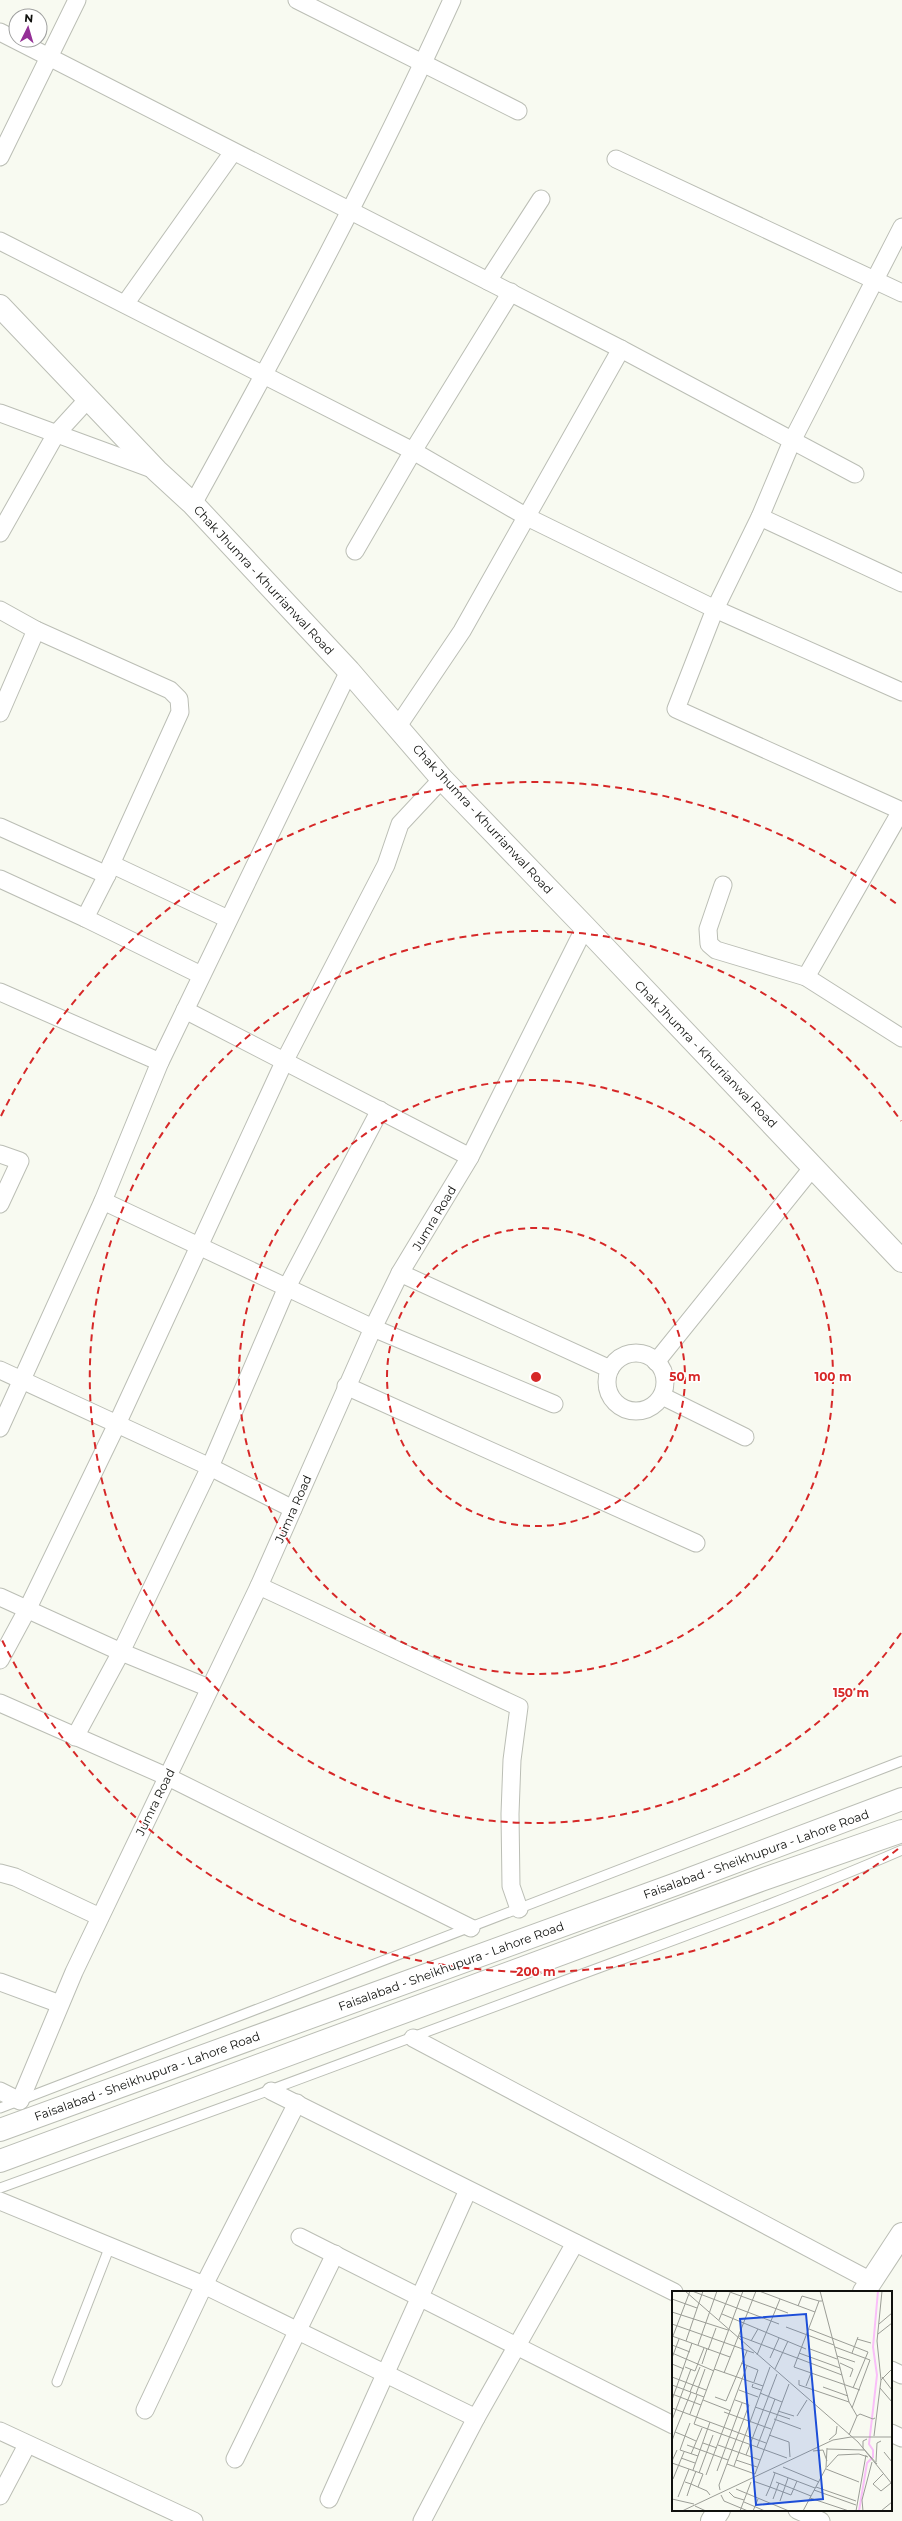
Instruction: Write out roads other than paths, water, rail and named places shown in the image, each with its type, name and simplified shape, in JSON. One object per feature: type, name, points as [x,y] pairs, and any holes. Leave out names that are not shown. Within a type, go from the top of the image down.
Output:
[{"type":"main road","name":"Chak Jhumra - Khurrianwal Road","points":[[0,306],[157,471],[193,504],[349,671],[398,726],[442,780],[585,927],[902,1261]]},
{"type":"main road","name":"Faisalabad - Sheikhupura - Lahore Road","points":[[0,2130],[679,1883],[902,1799]]},
{"type":"main road","points":[[0,2161],[810,1863],[902,1831]]},
{"type":"main road","points":[[810,1863],[881,1846],[902,1844]]},
{"type":"main road","points":[[867,2287],[902,2234]]},
{"type":"main road","points":[[712,2521],[718,2511]]},
{"type":"street","points":[[0,157],[76,0]]},
{"type":"street","points":[[297,0],[518,111]]},
{"type":"street","points":[[193,504],[265,374],[349,211],[424,63],[452,0]]},
{"type":"street","points":[[0,32],[233,152],[511,292],[855,474]]},
{"type":"street","points":[[125,304],[233,152]]},
{"type":"street","points":[[616,159],[902,293]]},
{"type":"street","points":[[488,281],[541,199]]},
{"type":"street","points":[[806,977],[902,811],[676,709],[715,609],[760,517],[792,441],[902,227]]},
{"type":"street","points":[[0,241],[265,374],[412,451],[527,517],[715,609],[902,692]]},
{"type":"street","points":[[355,551],[412,451],[511,292]]},
{"type":"street","points":[[398,726],[462,631],[621,349]]},
{"type":"street","points":[[0,533],[56,434],[88,399]]},
{"type":"street","points":[[0,413],[157,471]]},
{"type":"street","points":[[760,517],[902,584]]},
{"type":"street","points":[[0,610],[36,630],[170,690],[179,699],[180,712],[109,869],[85,918]]},
{"type":"street","points":[[0,713],[36,630]]},
{"type":"street","points":[[0,1428],[24,1380],[103,1201],[160,1062],[349,671]]},
{"type":"street","points":[[0,1660],[27,1610],[117,1424],[285,1060],[386,865],[400,824],[442,780]]},
{"type":"street","points":[[0,827],[109,869],[228,919]]},
{"type":"street","points":[[0,879],[85,918],[201,975]]},
{"type":"street","points":[[723,886],[708,929],[709,944],[716,950],[806,977],[902,1038]]},
{"type":"street","name":"Jumra Road","points":[[20,2101],[60,2004],[209,1688],[259,1586],[346,1386],[373,1328],[400,1273],[470,1157],[585,927]]},
{"type":"street","points":[[0,992],[160,1062]]},
{"type":"street","points":[[185,1010],[285,1060],[470,1157]]},
{"type":"street","points":[[75,1737],[120,1652],[210,1467],[287,1287],[380,1110]]},
{"type":"street","points":[[0,1154],[20,1161],[0,1204]]},
{"type":"street","points":[[656,1362],[813,1167]]},
{"type":"street","points":[[103,1201],[373,1328],[554,1404]]},
{"type":"street","points":[[400,1273],[610,1368]]},
{"type":"street","points":[[638,1353],[656,1362],[664,1374],[665,1385],[662,1396],[645,1410],[633,1411],[622,1408],[614,1400],[608,1390],[607,1379],[610,1368],[617,1360],[627,1354],[638,1353]]},
{"type":"street","points":[[0,1370],[210,1467],[293,1509]]},
{"type":"street","points":[[346,1386],[696,1543]]},
{"type":"street","points":[[662,1396],[745,1437]]},
{"type":"street","points":[[259,1586],[519,1707],[512,1760],[510,1814],[511,1886],[519,1909]]},
{"type":"street","points":[[0,1597],[120,1652],[209,1688]]},
{"type":"street","points":[[0,1703],[168,1777],[471,1928]]},
{"type":"street","points":[[0,1873],[15,1877],[100,1917]]},
{"type":"street","points":[[0,1982],[60,2004]]},
{"type":"street","points":[[413,2038],[867,2287]]},
{"type":"street","points":[[0,2091],[20,2101]]},
{"type":"street","points":[[271,2091],[672,2291]]},
{"type":"street","points":[[145,2410],[204,2285],[297,2104]]},
{"type":"street","points":[[329,2499],[468,2190]]},
{"type":"street","points":[[0,2201],[204,2285],[476,2418]]},
{"type":"street","points":[[300,2237],[672,2424]]},
{"type":"street","points":[[422,2521],[476,2418],[575,2243]]},
{"type":"street","points":[[235,2459],[335,2254]]},
{"type":"street","points":[[892,2370],[902,2375]]},
{"type":"street","points":[[0,2431],[27,2445],[194,2521]]},
{"type":"street","points":[[892,2433],[902,2438]]},
{"type":"street","points":[[0,2496],[27,2445]]},
{"type":"street","points":[[799,2511],[821,2521]]},
{"type":"lane","points":[[0,2108],[902,1761]]},
{"type":"lane","points":[[0,2188],[271,2091],[413,2038],[837,1878],[902,1850]]},
{"type":"lane","points":[[57,2382],[110,2246]]}]
